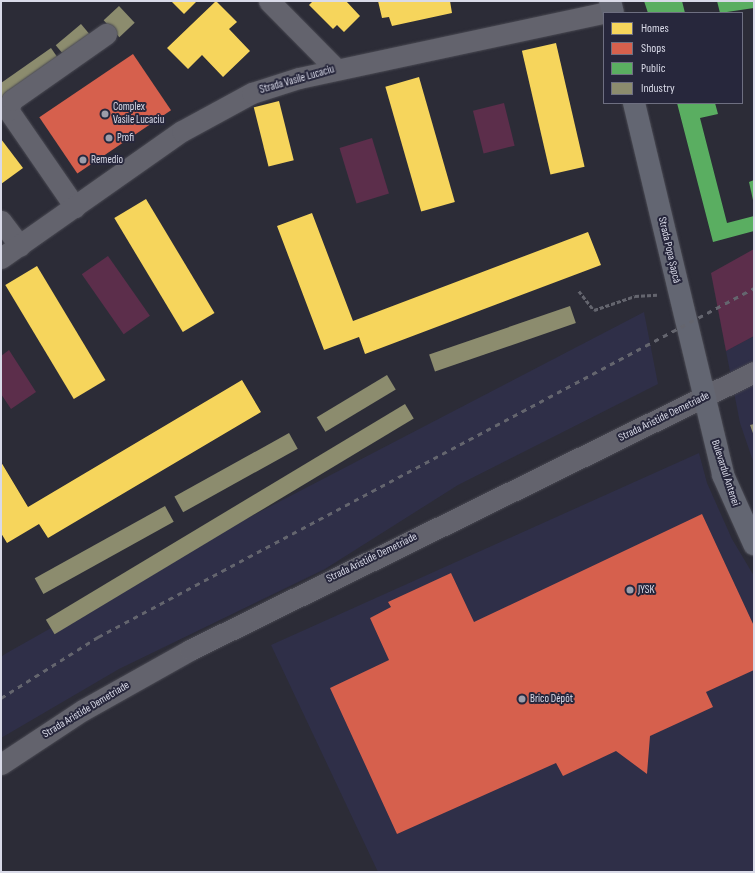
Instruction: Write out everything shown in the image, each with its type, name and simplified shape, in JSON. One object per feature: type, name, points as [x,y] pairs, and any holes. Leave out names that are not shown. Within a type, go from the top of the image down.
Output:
[{"type":"main road","name":"Strada Popa Șapcă","points":[[634,104],[703,398]]},
{"type":"main road","name":"Bulevardul Antenei","points":[[703,398],[723,475],[754,544]]},
{"type":"street","points":[[269,1],[336,69]]},
{"type":"street","name":"Strada Vasile Lucaciu","points":[[1,258],[221,107],[271,86],[336,69],[612,8]]},
{"type":"street","points":[[75,207],[8,110],[12,100],[106,34]]},
{"type":"street","points":[[1,221],[20,246]]},
{"type":"street","name":"Strada Aristide Demetriade","points":[[1,764],[84,710],[190,650],[754,372]]},
{"type":"path","points":[[579,291],[594,310],[635,296],[657,295]]},
{"type":"shaded area","points":[[504,103],[515,146],[484,153],[473,111]]},
{"type":"shaded area","points":[[372,138],[389,193],[356,203],[339,148]]},
{"type":"shaded area","points":[[754,249],[754,336],[726,351],[711,273]]},
{"type":"shaded area","points":[[108,256],[150,316],[124,334],[82,274]]},
{"type":"shaded area","points":[[644,312],[658,384],[458,485],[325,569],[119,669],[1,738],[1,657],[5,654],[223,531]]},
{"type":"shaded area","points":[[754,336],[754,464],[740,423],[726,351]]},
{"type":"shaded area","points":[[9,350],[36,392],[11,409],[1,394],[1,356]]},
{"type":"shaded area","points":[[699,453],[707,483],[732,539],[754,576],[754,871],[378,872],[271,645]]},
{"type":"building: Homes","points":[[171,1],[197,1],[184,14]]},
{"type":"building: Homes","points":[[216,1],[237,22],[229,29],[250,51],[223,77],[202,55],[188,69],[167,48]]},
{"type":"building: Homes","points":[[313,1],[346,1],[360,16],[344,32],[337,25],[333,29],[309,5]]},
{"type":"building: Homes","points":[[378,1],[450,1],[452,13],[392,26],[389,17],[382,18]]},
{"type":"building: Homes","points":[[556,43],[585,167],[550,175],[522,51]]},
{"type":"building: Homes","points":[[419,77],[455,202],[421,212],[385,87]]},
{"type":"building: Homes","points":[[279,101],[294,160],[269,166],[254,107]]},
{"type":"building: Homes","points":[[1,139],[23,168],[1,184]]},
{"type":"building: Homes","points":[[146,199],[215,313],[183,332],[114,218]]},
{"type":"building: Homes","points":[[312,213],[353,321],[588,232],[601,265],[365,354],[359,337],[324,350],[277,226]]},
{"type":"building: Homes","points":[[37,266],[106,380],[74,399],[5,285]]},
{"type":"building: Homes","points":[[242,380],[261,412],[48,538],[39,524],[7,543],[1,533],[1,462],[28,507]]},
{"type":"building: Shops","name":"Complex Vasile Lucaciu","points":[[133,54],[171,110],[77,174],[39,117]]},
{"type":"building: Shops","name":"Brico Dépôt","points":[[702,514],[754,626],[754,670],[706,692],[713,707],[650,736],[647,774],[616,751],[563,776],[556,763],[397,834],[330,688],[389,660],[370,618],[391,607],[388,602],[451,573],[474,622]]},
{"type":"building: Public","points":[[644,1],[682,1],[685,12],[648,12]]},
{"type":"building: Public","points":[[717,1],[754,1],[754,8],[720,12]]},
{"type":"building: Public","points":[[677,104],[715,104],[718,114],[700,118],[727,223],[754,216],[754,231],[713,242]]},
{"type":"building: Public","points":[[754,180],[754,200],[753,200],[749,182]]},
{"type":"building: Industry","points":[[119,6],[135,23],[119,37],[104,20]]},
{"type":"building: Industry","points":[[81,24],[91,36],[66,57],[56,45]]},
{"type":"building: Industry","points":[[51,48],[60,61],[1,102],[1,83]]},
{"type":"building: Industry","points":[[570,306],[576,323],[435,372],[429,355]]},
{"type":"building: Industry","points":[[387,375],[396,390],[325,432],[317,417]]},
{"type":"building: Industry","points":[[405,404],[414,419],[55,634],[46,620]]},
{"type":"building: Industry","points":[[754,424],[754,436],[750,425]]},
{"type":"building: Industry","points":[[289,433],[298,449],[183,512],[174,497]]},
{"type":"building: Industry","points":[[165,506],[174,522],[43,594],[35,578]]},
{"type":"railway","points":[[1,698],[98,637],[754,288]]},
{"type":"place","name":"Complex Vasile Lucaciu","points":[[105,114]]},
{"type":"place","name":"Profi","points":[[109,138]]},
{"type":"place","name":"Remedio","points":[[83,160]]},
{"type":"place","name":"JYSK","points":[[630,590]]},
{"type":"place","name":"Brico Dépôt","points":[[522,699]]}]
